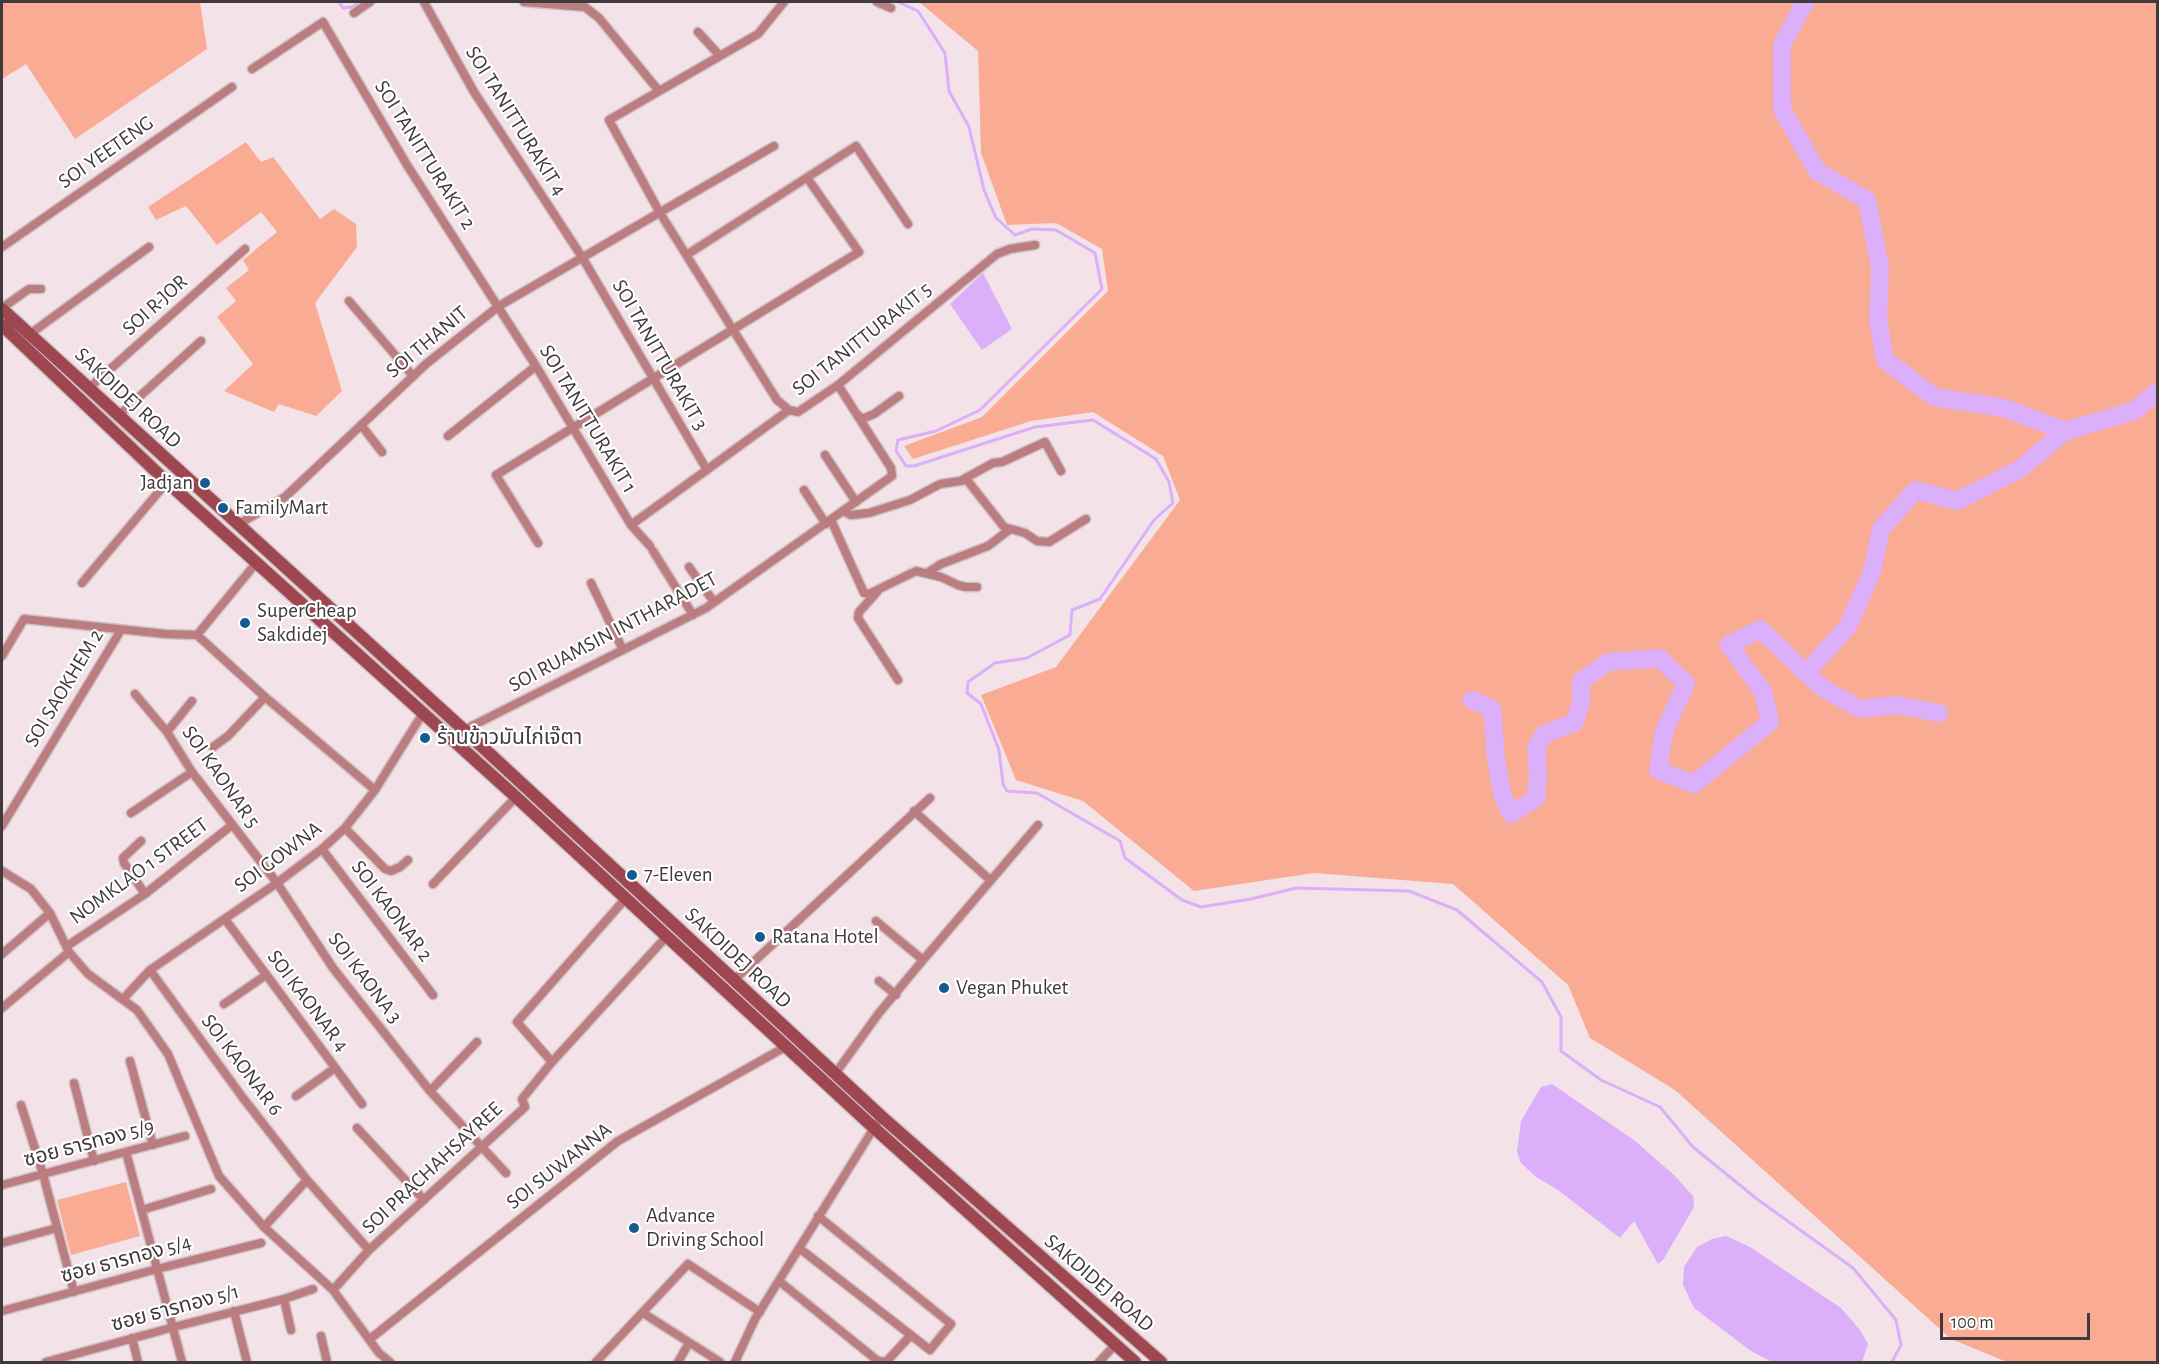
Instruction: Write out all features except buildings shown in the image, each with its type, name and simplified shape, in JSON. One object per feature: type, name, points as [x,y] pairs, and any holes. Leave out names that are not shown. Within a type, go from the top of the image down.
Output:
[{"type":"main road","name":"SAKDIDEJ ROAD","points":[[2,308],[464,730],[733,981],[787,1046],[873,1127],[1135,1362]]},
{"type":"main road","name":"SAKDIDEJ ROAD","points":[[2,325],[167,482],[667,936],[835,1074],[1161,1362]]},
{"type":"street","points":[[354,13],[370,2]]},
{"type":"street","name":"SOI TANITTURAKIT 4","points":[[424,2],[474,92],[582,257]]},
{"type":"street","points":[[524,2],[585,7],[599,18],[659,91],[758,34],[784,2]]},
{"type":"street","points":[[877,2],[891,8]]},
{"type":"street","name":"SOI TANITTURAKIT 2","points":[[252,69],[323,22],[407,165],[499,306]]},
{"type":"street","points":[[698,32],[720,56]]},
{"type":"street","name":"SOI YEETENG","points":[[2,247],[232,87]]},
{"type":"street","name":"SOI TANITTURAKIT 5","points":[[659,91],[609,120],[660,213],[688,254],[777,400],[789,410],[798,412],[838,385],[997,254],[1010,249],[1035,245]]},
{"type":"street","name":"SOI THANIT","points":[[237,525],[285,497],[413,376],[499,306],[774,146]]},
{"type":"street","points":[[688,254],[808,179],[856,146],[908,224]]},
{"type":"street","points":[[538,543],[496,474],[859,252],[808,179]]},
{"type":"street","points":[[30,334],[149,247]]},
{"type":"street","name":"SOI R-JOR","points":[[89,388],[245,249]]},
{"type":"street","name":"SOI TANITTURAKIT 3","points":[[582,257],[707,470]]},
{"type":"street","points":[[2,308],[29,289],[41,289]]},
{"type":"street","points":[[350,301],[413,376]]},
{"type":"street","name":"SOI TANITTURAKIT 1","points":[[499,306],[631,525],[652,548],[693,615]]},
{"type":"street","points":[[118,416],[201,341]]},
{"type":"street","points":[[448,436],[536,366]]},
{"type":"street","points":[[838,385],[862,419],[874,414],[899,396]]},
{"type":"street","points":[[631,525],[789,410]]},
{"type":"street","name":"SOI RUAMSIN INTHARADET","points":[[464,730],[693,615],[892,476],[891,468],[857,415]]},
{"type":"street","points":[[361,425],[382,452]]},
{"type":"street","points":[[961,480],[993,463],[1002,462],[1045,442],[1061,471]]},
{"type":"street","points":[[825,455],[856,502]]},
{"type":"street","points":[[843,512],[851,515],[898,506],[940,484],[967,480],[1002,525],[1009,530],[1025,533],[1037,541],[1049,542],[1086,519]]},
{"type":"street","points":[[82,583],[167,482]]},
{"type":"street","points":[[804,490],[828,522],[862,591],[868,594],[916,571],[958,585],[977,587]]},
{"type":"street","points":[[927,573],[941,564],[988,546],[1009,530]]},
{"type":"street","points":[[197,635],[257,562]]},
{"type":"street","points":[[689,567],[714,602]]},
{"type":"street","points":[[591,583],[623,650]]},
{"type":"street","points":[[879,589],[858,615],[898,680]]},
{"type":"street","points":[[2,656],[24,620],[197,635],[265,697],[375,790]]},
{"type":"street","name":"SOI SAOKHEM 2","points":[[2,826],[121,630]]},
{"type":"street","name":"SOI KAONAR 5","points":[[135,694],[167,732],[192,772],[277,883]]},
{"type":"street","points":[[213,747],[228,736],[265,697]]},
{"type":"street","points":[[167,732],[192,701]]},
{"type":"street","name":"SOI GOWNA","points":[[123,999],[150,970],[277,883],[322,849],[345,828],[375,790],[423,713]]},
{"type":"street","points":[[131,813],[192,772]]},
{"type":"street","points":[[433,884],[516,797]]},
{"type":"street","points":[[733,981],[930,798]]},
{"type":"street","points":[[914,811],[990,880]]},
{"type":"street","name":"NOMKLAO 1 STREET","points":[[2,1008],[68,949],[145,894],[232,825]]},
{"type":"street","points":[[835,1074],[879,1013],[1038,825]]},
{"type":"street","points":[[345,828],[385,869],[392,871],[408,860]]},
{"type":"street","points":[[141,841],[123,858],[145,894]]},
{"type":"street","name":"SOI KAONAR 2","points":[[322,849],[433,995]]},
{"type":"street","points":[[2,871],[31,889],[50,913],[68,949],[88,975],[137,1010],[168,1054],[219,1176],[264,1227],[333,1290],[380,1353],[390,1362]]},
{"type":"street","name":"SOI KAONA 3","points":[[277,883],[333,968],[430,1091],[506,1173]]},
{"type":"street","points":[[552,1062],[517,1022],[626,898]]},
{"type":"street","points":[[2,954],[50,913]]},
{"type":"street","name":"SOI KAONAR 4","points":[[225,919],[362,1104]]},
{"type":"street","points":[[876,921],[923,960]]},
{"type":"street","name":"SOI PRACHAHSAYREE","points":[[333,1290],[369,1250],[525,1107],[522,1099],[552,1062],[667,936]]},
{"type":"street","name":"SOI KAONAR 6","points":[[150,970],[243,1098],[308,1180],[369,1250]]},
{"type":"street","points":[[224,1004],[266,975]]},
{"type":"street","points":[[879,981],[896,995]]},
{"type":"street","points":[[430,1091],[477,1042]]},
{"type":"street","name":"SOI SUWANNA","points":[[370,1339],[618,1141],[787,1046]]},
{"type":"street","points":[[130,1061],[153,1145]]},
{"type":"street","points":[[296,1096],[335,1068]]},
{"type":"street","points":[[74,1083],[94,1161]]},
{"type":"street","points":[[21,1106],[43,1174],[74,1292]]},
{"type":"street","points":[[735,1362],[760,1312],[873,1127],[882,1117]]},
{"type":"street","points":[[357,1128],[424,1200]]},
{"type":"street","name":"ซอย ธารทอง 5/9","points":[[2,1185],[185,1136]]},
{"type":"street","points":[[126,1152],[182,1362]]},
{"type":"street","points":[[264,1227],[308,1180]]},
{"type":"street","points":[[142,1210],[211,1189]]},
{"type":"street","points":[[799,1248],[930,1350],[951,1324],[818,1216]]},
{"type":"street","points":[[2,1243],[57,1228]]},
{"type":"street","name":"ซอย ธารทอง 5/4","points":[[2,1311],[261,1243]]},
{"type":"street","points":[[596,1362],[688,1264],[760,1312]]},
{"type":"street","points":[[779,1281],[878,1361],[886,1362],[911,1335]]},
{"type":"street","name":"ซอย ธารทอง 5/1","points":[[46,1362],[174,1326],[284,1299],[313,1289]]},
{"type":"street","points":[[284,1299],[291,1330]]},
{"type":"street","points":[[234,1311],[247,1362]]},
{"type":"street","points":[[643,1313],[720,1362]]},
{"type":"street","points":[[321,1336],[327,1362]]},
{"type":"street","points":[[132,1338],[138,1362]]},
{"type":"street","points":[[678,1362],[689,1343]]},
{"type":"street","points":[[1100,1362],[1115,1345]]},
{"type":"street","points":[[80,1353],[83,1362]]},
{"type":"shaded area","points":[[2,2],[200,2],[207,49],[75,139],[26,64],[2,79]]},
{"type":"shaded area","points":[[919,2],[2157,2],[2157,1362],[2007,1362],[1951,1339],[1675,1090],[1590,1038],[1568,985],[1453,884],[1314,873],[1194,891],[1083,801],[1016,780],[981,695],[1056,667],[1180,500],[1163,456],[1093,412],[1031,421],[913,459],[904,446],[982,417],[1108,291],[1102,249],[1056,223],[1007,225],[981,153],[978,51]]},
{"type":"shaded area","points":[[246,142],[261,162],[273,157],[320,219],[334,209],[356,224],[357,247],[315,303],[342,391],[316,416],[279,404],[274,412],[224,391],[253,364],[217,317],[236,301],[226,288],[249,270],[243,260],[277,232],[261,212],[217,245],[186,206],[156,220],[148,207]]},
{"type":"shaded area","points":[[983,273],[1012,329],[982,350],[950,304]]},
{"type":"shaded area","points":[[1552,1084],[1634,1140],[1675,1176],[1693,1196],[1694,1207],[1663,1260],[1658,1264],[1634,1221],[1620,1238],[1558,1190],[1536,1177],[1521,1163],[1517,1152],[1521,1121],[1541,1087]]},
{"type":"shaded area","points":[[126,1182],[140,1236],[71,1255],[57,1200]]},
{"type":"shaded area","points":[[1726,1236],[1750,1247],[1841,1308],[1860,1330],[1868,1344],[1862,1362],[1772,1362],[1751,1351],[1694,1308],[1683,1285],[1684,1267],[1697,1247],[1712,1239]]},
{"type":"waterway","points":[[339,2],[343,8],[352,7],[360,2]]},
{"type":"waterway","points":[[898,2],[918,11],[945,53],[949,91],[969,127],[984,190],[996,218],[1015,235],[1032,229],[1056,230],[1095,253],[1102,289],[980,410],[936,431],[898,440],[896,451],[906,466],[914,466],[1035,427],[1093,420],[1156,459],[1169,482],[1173,503],[1154,520],[1100,599],[1072,610],[1070,635],[1027,658],[995,663],[968,682],[967,693],[981,704],[999,750],[1003,784],[1007,791],[1037,793],[1120,841],[1125,858],[1182,900],[1201,907],[1251,899],[1296,888],[1409,891],[1457,910],[1542,982],[1561,1017],[1561,1051],[1601,1080],[1660,1107],[1693,1147],[1757,1199],[1853,1268],[1896,1320],[1901,1345],[1892,1362]]},
{"type":"waterway","points":[[1805,2],[1782,45],[1782,109],[1817,171],[1867,200],[1880,268],[1878,319],[1885,360],[1934,397],[2004,408],[2065,431]]},
{"type":"waterway","points":[[1472,700],[1492,709],[1502,794],[1511,814],[1536,798],[1538,771],[1536,748],[1544,734],[1574,723],[1581,703],[1581,681],[1608,662],[1659,658],[1686,683],[1664,732],[1658,770],[1694,784],[1770,722],[1763,692],[1729,645],[1760,629],[1806,673],[1848,626],[1872,572],[1881,529],[1916,490],[1957,501],[2020,469],[2065,431],[2134,411],[2158,391]]},
{"type":"waterway","points":[[1806,673],[1824,689],[1860,709],[1897,705],[1939,713]]},
{"type":"place","name":"Jadjan","points":[[205,483]]},
{"type":"place","name":"FamilyMart","points":[[223,508]]},
{"type":"place","name":"SuperCheap Sakdidej","points":[[245,623]]},
{"type":"place","name":"ร้านข้าวมันไก่เจ๊ตา","points":[[425,738]]},
{"type":"place","name":"7-Eleven","points":[[632,875]]},
{"type":"place","name":"Ratana Hotel","points":[[760,937]]},
{"type":"place","name":"Vegan Phuket","points":[[944,988]]},
{"type":"place","name":"Advance Driving School","points":[[634,1228]]}]
